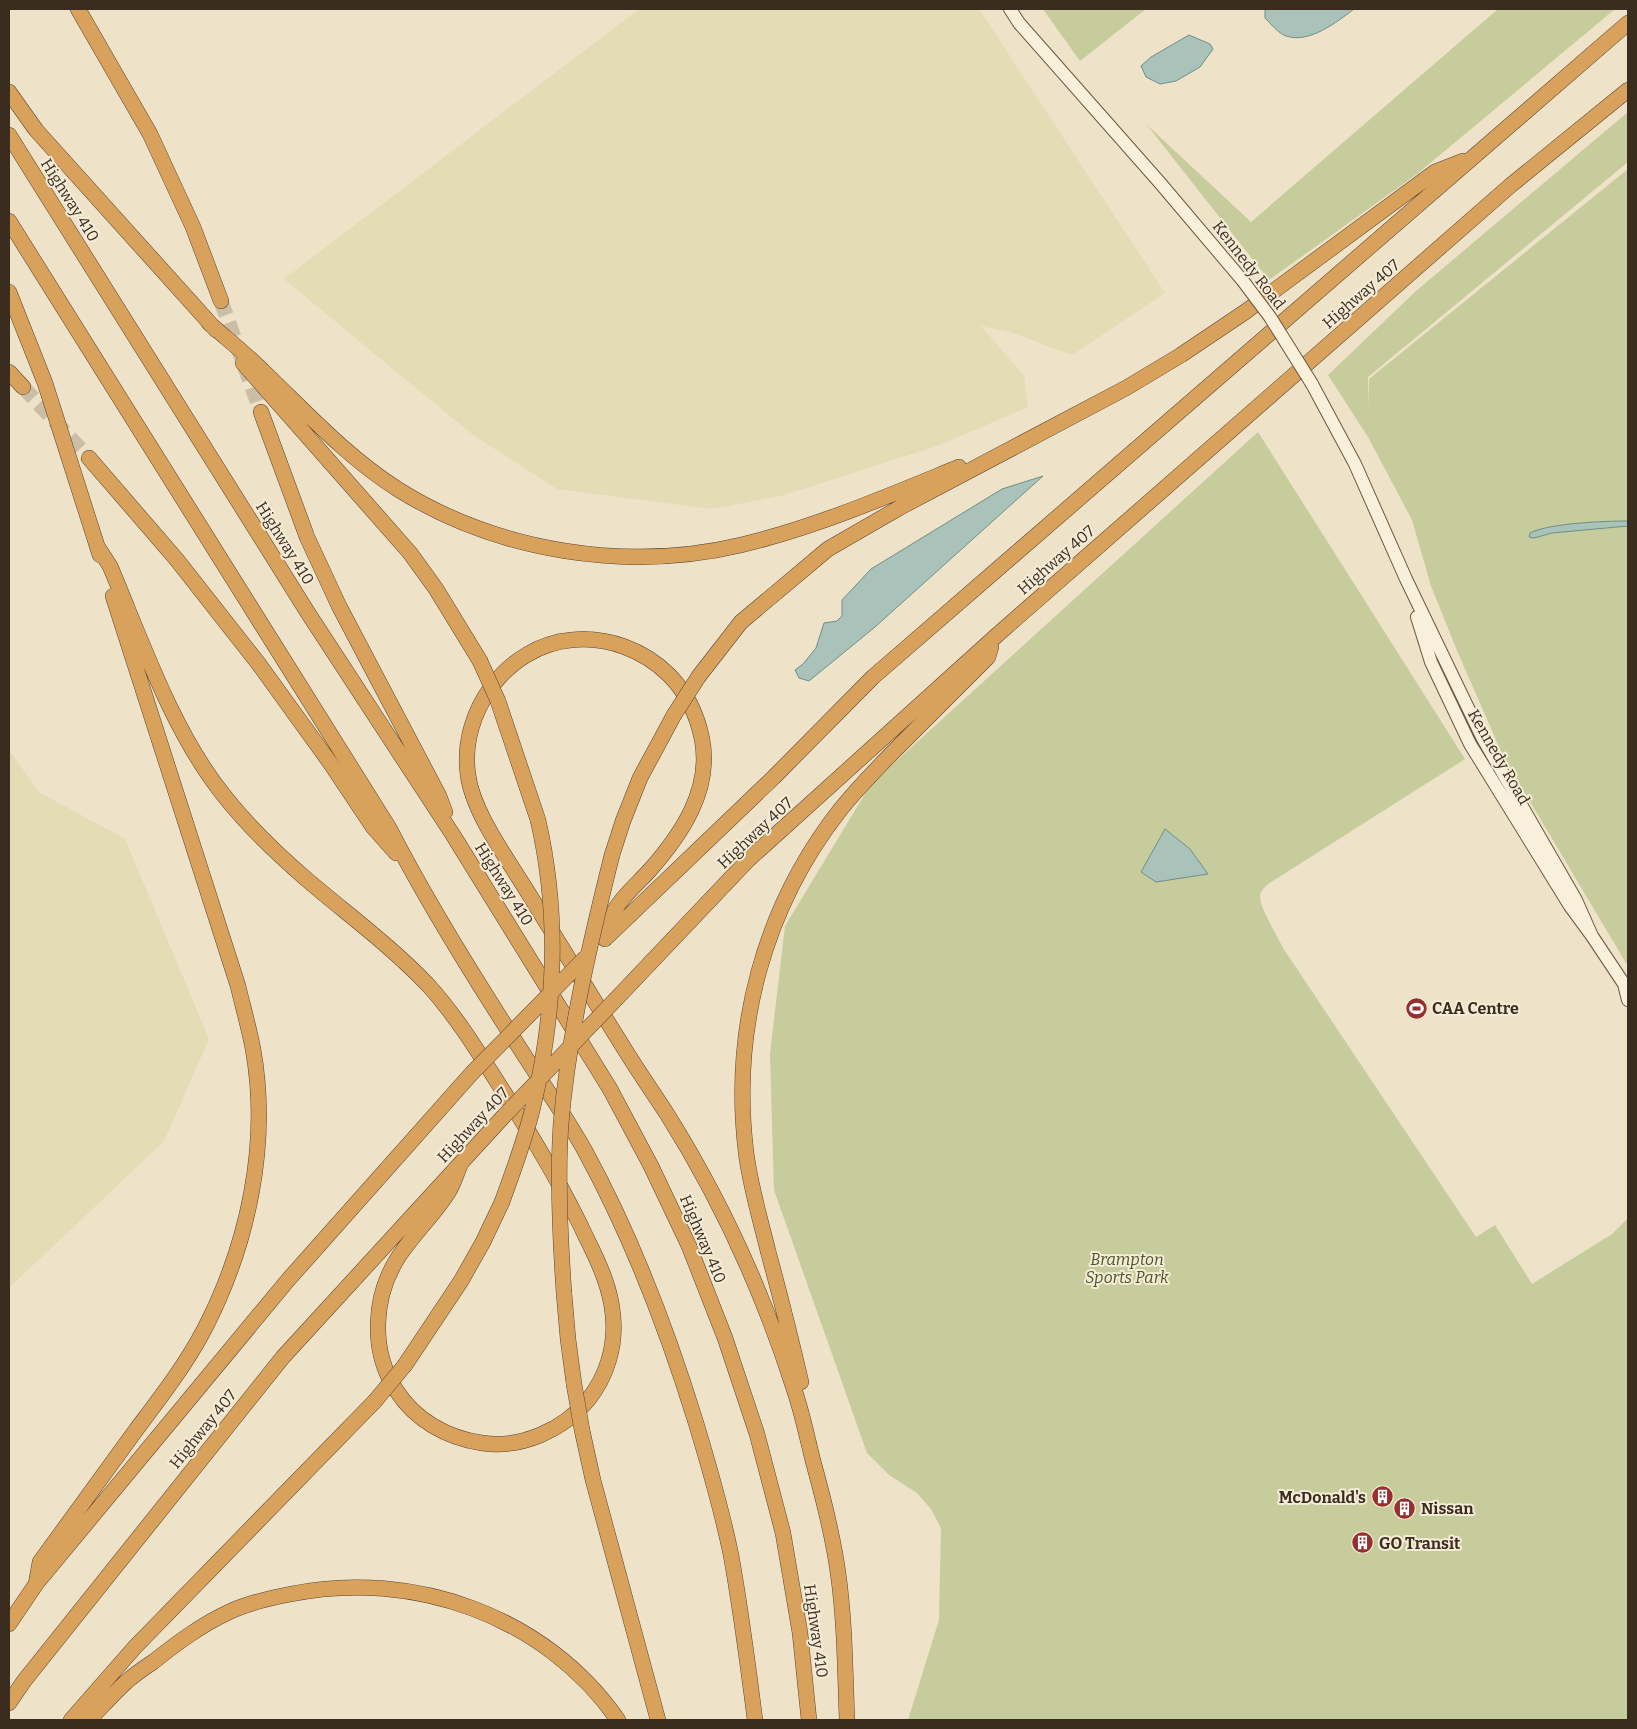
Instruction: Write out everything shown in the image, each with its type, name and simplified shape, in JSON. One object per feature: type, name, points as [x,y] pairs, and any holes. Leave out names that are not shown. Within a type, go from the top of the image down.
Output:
[{"type":"highway","points":[[67,9],[98,45]]},
{"type":"highway","points":[[78,9],[150,134],[193,227],[221,301]]},
{"type":"highway","name":"Highway 407","points":[[9,1624],[36,1584],[288,1280],[472,1073],[586,957],[774,777],[873,677],[1628,23]]},
{"type":"highway","name":"Highway 407","points":[[9,1703],[283,1357],[503,1117],[748,860],[996,636],[1511,186],[1628,90]]},
{"type":"highway","points":[[9,92],[36,130],[209,323],[269,395],[410,553],[436,589],[480,661],[498,701],[538,820],[544,847],[552,928],[550,1011],[531,1112],[502,1202],[461,1281],[405,1365],[375,1401],[135,1648],[72,1720]]},
{"type":"highway","name":"Highway 410","points":[[9,135],[308,613],[453,835],[610,1089],[652,1166],[689,1246],[725,1338],[757,1434],[782,1533],[800,1633],[810,1720]]},
{"type":"highway","points":[[658,1720],[593,1480],[582,1430],[568,1340],[560,1238],[559,1187],[561,1125],[568,1059],[580,990],[612,855],[640,778],[674,715],[699,676],[741,622],[828,548],[899,508],[1126,388],[1181,355],[1245,312],[1435,172],[1474,157]]},
{"type":"highway","points":[[9,221],[384,820],[412,872],[477,982],[584,1150],[620,1221],[648,1286],[679,1369],[706,1457],[730,1553],[744,1636],[755,1720]]},
{"type":"highway","points":[[9,292],[45,383],[244,1009],[253,1050],[258,1123],[256,1161],[250,1202],[240,1244],[222,1292],[203,1332],[180,1370],[40,1562],[36,1584]]},
{"type":"highway","points":[[209,323],[338,442],[366,466],[400,490],[471,526],[520,541],[560,550],[643,557],[697,553],[739,545],[776,536],[844,513],[976,461],[999,456]]},
{"type":"highway","points":[[9,372],[22,387]]},
{"type":"highway","points":[[261,412],[307,537],[335,598],[439,796],[453,835]]},
{"type":"highway","points":[[89,458],[178,560],[258,663],[332,764],[373,827],[412,872]]},
{"type":"highway","points":[[97,546],[110,566],[166,697],[188,741],[219,790],[248,824],[278,854],[394,952],[430,988],[451,1013],[546,1158],[595,1255],[606,1280],[613,1314],[613,1341],[607,1366],[592,1395],[572,1417],[559,1426],[521,1442],[499,1444],[477,1442],[459,1438],[432,1426],[403,1401],[387,1376],[379,1351],[377,1329],[379,1310],[388,1278],[398,1258],[449,1191],[461,1163]]},
{"type":"highway","points":[[828,1521],[828,1497],[753,1191],[746,1153],[742,1088],[744,1044],[750,1009],[758,972],[778,913],[797,874],[815,845],[862,783],[988,657],[996,636]]},
{"type":"highway","points":[[605,939],[617,907],[659,859],[696,802],[704,770],[704,754],[696,717],[685,694],[660,666],[646,656],[626,647],[603,641],[571,640],[555,643],[522,658],[494,682],[477,711],[468,743],[468,775],[472,791],[484,821],[512,868],[623,1048],[667,1115],[708,1184],[739,1245],[766,1308],[796,1392],[828,1521],[839,1581],[847,1720]]},
{"type":"highway","points":[[88,1720],[126,1682],[184,1638],[230,1612],[256,1602],[309,1590],[364,1586],[411,1591],[450,1600],[492,1616],[513,1627],[548,1649],[570,1666],[585,1680],[618,1720]]},
{"type":"main road","name":"Kennedy Road","points":[[1010,9],[1019,23],[1244,281],[1312,384],[1355,464],[1406,579],[1431,662],[1470,744],[1570,906],[1626,985],[1628,1000]]},
{"type":"shaded area","points":[[639,9],[979,9],[1165,293],[1072,355],[1013,333],[981,326],[1024,376],[1028,407],[937,446],[784,495],[712,509],[557,489],[473,435],[284,279]]},
{"type":"shaded area","points":[[9,750],[39,792],[125,839],[209,1039],[164,1141],[9,1288]]},
{"type":"green space","points":[[1043,9],[1146,9],[1080,61]]},
{"type":"green space","points":[[1498,9],[1615,9],[1417,174],[1269,280],[1147,125],[1251,222]]},
{"type":"green space","points":[[1628,112],[1628,162],[1368,377],[1368,408],[1369,379],[1628,169],[1628,961],[1626,963],[1504,758],[1431,586],[1412,520],[1368,437],[1328,375],[1416,291]]},
{"type":"green space","name":"Brampton Sports Park","points":[[1258,432],[1465,759],[1268,884],[1261,891],[1260,897],[1266,915],[1283,948],[1476,1237],[1495,1225],[1532,1284],[1612,1234],[1628,1218],[1628,1720],[908,1720],[939,1620],[941,1528],[931,1509],[917,1493],[889,1475],[867,1453],[774,1190],[770,1054],[785,926],[871,784]]},
{"type":"water","points":[[1265,9],[1354,9],[1322,30],[1304,37],[1295,38],[1283,35],[1275,28],[1265,18]]},
{"type":"water","points":[[1189,35],[1210,44],[1213,49],[1200,67],[1176,81],[1160,84],[1146,77],[1141,66],[1151,57]]},
{"type":"water","points":[[1043,476],[875,627],[809,681],[799,678],[795,670],[803,664],[816,648],[824,623],[837,621],[842,616],[842,600],[871,569],[1002,489]]},
{"type":"water","points":[[1628,521],[1628,526],[1552,533],[1534,538],[1529,537],[1530,533],[1550,527],[1578,523]]},
{"type":"water","points":[[1165,829],[1190,849],[1208,874],[1156,882],[1141,872]]},
{"type":"tunnel","points":[[221,301],[261,412]]},
{"type":"tunnel","points":[[23,387],[89,458]]},
{"type":"place","name":"CAA Centre","points":[[1416,1008]]},
{"type":"place","name":"McDonald's","points":[[1382,1497]]},
{"type":"place","name":"Nissan","points":[[1405,1508]]},
{"type":"place","name":"GO Transit","points":[[1363,1543]]}]
